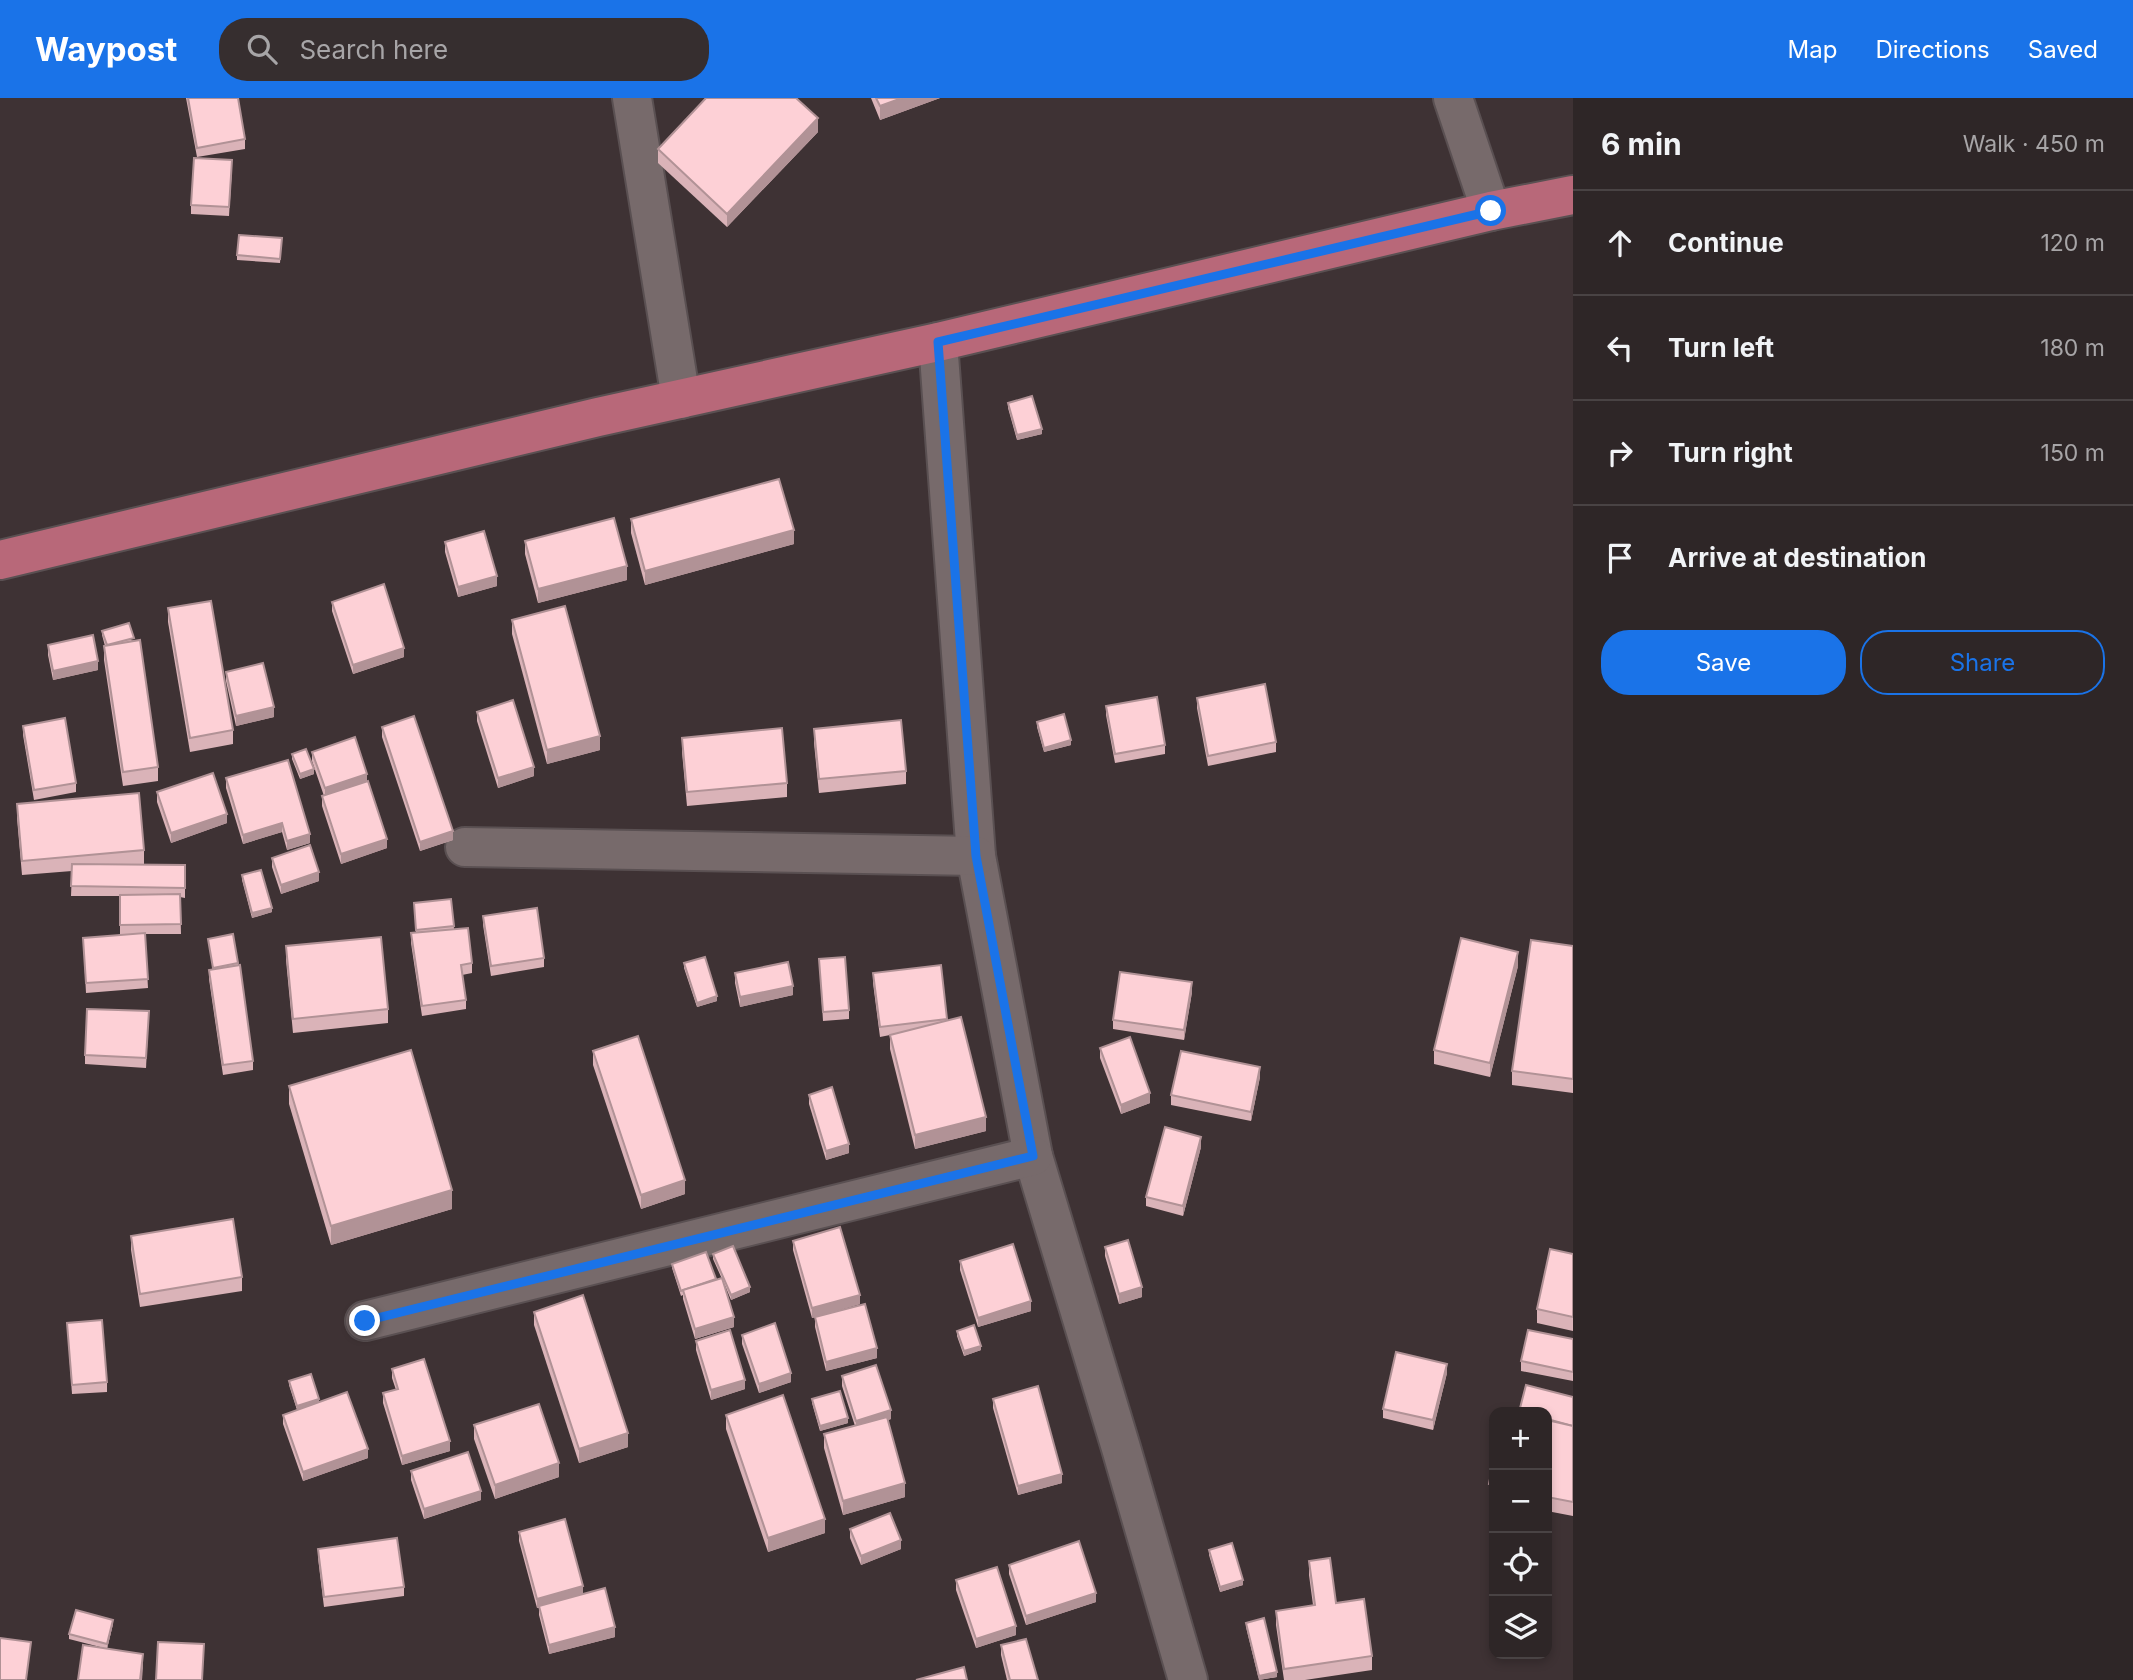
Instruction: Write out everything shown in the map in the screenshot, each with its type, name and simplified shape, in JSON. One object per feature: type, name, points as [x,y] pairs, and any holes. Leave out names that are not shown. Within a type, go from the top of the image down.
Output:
[{"type":"main road","points":[[0,559],[597,417],[938,342],[1491,211],[1573,195]]},
{"type":"street","points":[[632,98],[681,399]]},
{"type":"street","points":[[1453,98],[1491,211]]},
{"type":"street","points":[[938,342],[976,856],[1033,1156],[1188,1680]]},
{"type":"street","points":[[465,847],[976,856]]},
{"type":"street","points":[[365,1321],[1033,1156]]},
{"type":"building","points":[[188,98],[238,98],[245,139],[197,148]]},
{"type":"building","points":[[706,98],[796,98],[818,118],[727,214],[658,149]]},
{"type":"building","points":[[876,98],[902,98],[880,106]]},
{"type":"building","points":[[194,158],[232,160],[229,207],[191,205]]},
{"type":"building","points":[[239,235],[282,238],[280,259],[237,255]]},
{"type":"building","points":[[1032,396],[1042,429],[1017,435],[1008,403]]},
{"type":"building","points":[[779,479],[794,530],[645,571],[631,519]]},
{"type":"building","points":[[614,518],[627,566],[538,589],[525,541]]},
{"type":"building","points":[[484,531],[497,576],[458,587],[445,542]]},
{"type":"building","points":[[384,584],[404,648],[353,665],[332,602]]},
{"type":"building","points":[[211,601],[233,730],[190,738],[168,608]]},
{"type":"building","points":[[565,606],[600,736],[547,750],[512,620]]},
{"type":"building","points":[[129,623],[134,638],[107,645],[102,631]]},
{"type":"building","points":[[93,635],[98,661],[53,671],[48,645]]},
{"type":"building","points":[[140,640],[158,767],[123,772],[104,646]]},
{"type":"building","points":[[263,663],[274,707],[236,716],[226,672]]},
{"type":"building","points":[[1265,684],[1276,742],[1208,756],[1197,698]]},
{"type":"building","points":[[1157,697],[1165,745],[1115,754],[1106,706]]},
{"type":"building","points":[[513,700],[534,767],[498,778],[477,712]]},
{"type":"building","points":[[1064,714],[1071,740],[1044,748],[1037,722]]},
{"type":"building","points":[[414,716],[453,831],[420,842],[382,727]]},
{"type":"building","points":[[65,718],[76,783],[34,790],[23,726]]},
{"type":"building","points":[[901,720],[906,771],[819,779],[814,729]]},
{"type":"building","points":[[782,728],[787,783],[687,792],[682,738]]},
{"type":"building","points":[[355,737],[367,774],[325,788],[312,752]]},
{"type":"building","points":[[306,749],[314,769],[300,774],[292,754]]},
{"type":"building","points":[[288,760],[310,834],[287,841],[282,823],[243,835],[226,778]]},
{"type":"building","points":[[213,773],[227,814],[171,833],[157,792]]},
{"type":"building","points":[[368,781],[387,839],[341,854],[322,796]]},
{"type":"building","points":[[139,793],[144,850],[22,861],[17,804]]},
{"type":"building","points":[[310,845],[319,872],[281,885],[272,858]]},
{"type":"building","points":[[72,864],[185,865],[185,888],[71,886]]},
{"type":"building","points":[[261,870],[272,908],[252,913],[242,875]]},
{"type":"building","points":[[180,894],[181,924],[120,925],[120,895]]},
{"type":"building","points":[[451,899],[454,926],[416,930],[414,903]]},
{"type":"building","points":[[537,908],[544,958],[491,966],[483,916]]},
{"type":"building","points":[[468,928],[472,963],[461,965],[466,1000],[422,1006],[411,933]]},
{"type":"building","points":[[145,933],[148,979],[86,983],[83,938]]},
{"type":"building","points":[[233,934],[238,963],[213,968],[208,939]]},
{"type":"building","points":[[381,937],[388,1009],[293,1019],[286,946]]},
{"type":"building","points":[[1461,938],[1518,952],[1490,1063],[1434,1050]]},
{"type":"building","points":[[1531,940],[1573,946],[1573,1079],[1512,1071]]},
{"type":"building","points":[[705,957],[717,996],[697,1003],[684,963]]},
{"type":"building","points":[[845,957],[849,1010],[823,1012],[819,959]]},
{"type":"building","points":[[788,962],[793,986],[740,997],[735,973]]},
{"type":"building","points":[[240,965],[253,1061],[223,1065],[209,970]]},
{"type":"building","points":[[941,965],[947,1019],[880,1027],[873,973]]},
{"type":"building","points":[[1120,972],[1192,982],[1184,1030],[1113,1020]]},
{"type":"building","points":[[87,1009],[149,1011],[146,1058],[85,1055]]},
{"type":"building","points":[[961,1017],[986,1117],[915,1135],[890,1035]]},
{"type":"building","points":[[638,1036],[685,1180],[641,1195],[593,1051]]},
{"type":"building","points":[[1130,1037],[1150,1093],[1121,1105],[1100,1048]]},
{"type":"building","points":[[411,1050],[452,1190],[331,1226],[289,1086]]},
{"type":"building","points":[[1181,1051],[1260,1067],[1251,1112],[1171,1095]]},
{"type":"building","points":[[832,1087],[849,1144],[826,1151],[809,1095]]},
{"type":"building","points":[[1165,1127],[1201,1137],[1183,1206],[1146,1197]]},
{"type":"building","points":[[233,1219],[242,1277],[140,1294],[131,1236]]},
{"type":"building","points":[[840,1227],[860,1295],[812,1308],[793,1241]]},
{"type":"building","points":[[1128,1240],[1142,1287],[1119,1294],[1105,1247]]},
{"type":"building","points":[[1013,1244],[1031,1301],[978,1318],[960,1261]]},
{"type":"building","points":[[733,1246],[750,1287],[731,1295],[713,1254]]},
{"type":"building","points":[[1550,1249],[1573,1254],[1573,1317],[1537,1309]]},
{"type":"building","points":[[706,1252],[716,1279],[681,1291],[672,1264]]},
{"type":"building","points":[[722,1278],[734,1317],[695,1329],[683,1290]]},
{"type":"building","points":[[583,1295],[628,1433],[579,1449],[534,1312]]},
{"type":"building","points":[[865,1304],[877,1348],[826,1362],[815,1317]]},
{"type":"building","points":[[102,1320],[107,1382],[72,1385],[67,1323]]},
{"type":"building","points":[[775,1323],[791,1373],[759,1384],[742,1335]]},
{"type":"building","points":[[974,1325],[981,1346],[964,1351],[957,1331]]},
{"type":"building","points":[[730,1330],[745,1380],[711,1390],[696,1341]]},
{"type":"building","points":[[1528,1330],[1573,1339],[1573,1372],[1521,1361]]},
{"type":"building","points":[[1396,1352],[1447,1364],[1433,1420],[1383,1409]]},
{"type":"building","points":[[424,1359],[450,1441],[402,1456],[383,1393],[398,1389],[392,1369]]},
{"type":"building","points":[[876,1365],[891,1410],[856,1421],[842,1376]]},
{"type":"building","points":[[311,1374],[319,1399],[297,1406],[289,1381]]},
{"type":"building","points":[[1526,1385],[1573,1397],[1573,1426],[1552,1420],[1552,1407],[1520,1407]]},
{"type":"building","points":[[1038,1386],[1062,1474],[1018,1486],[993,1399]]},
{"type":"building","points":[[840,1391],[848,1418],[820,1426],[812,1399]]},
{"type":"building","points":[[347,1392],[368,1449],[303,1472],[283,1415]]},
{"type":"building","points":[[783,1395],[825,1519],[768,1538],[726,1415]]},
{"type":"building","points":[[539,1404],[559,1463],[495,1485],[474,1425]]},
{"type":"building","points":[[887,1417],[905,1483],[843,1501],[824,1434]]},
{"type":"building","points":[[1552,1421],[1573,1426],[1573,1502],[1552,1498]]},
{"type":"building","points":[[468,1452],[481,1491],[424,1509],[411,1471]]},
{"type":"building","points":[[890,1513],[901,1540],[861,1556],[850,1529]]},
{"type":"building","points":[[565,1519],[583,1586],[537,1599],[519,1532]]},
{"type":"building","points":[[397,1538],[404,1587],[324,1597],[318,1549]]},
{"type":"building","points":[[1079,1541],[1096,1593],[1026,1616],[1009,1565]]},
{"type":"building","points":[[1232,1543],[1243,1580],[1220,1587],[1209,1550]]},
{"type":"building","points":[[1330,1558],[1336,1603],[1364,1599],[1372,1656],[1284,1669],[1276,1611],[1315,1605],[1309,1561]]},
{"type":"building","points":[[997,1567],[1016,1626],[976,1639],[956,1580]]},
{"type":"building","points":[[605,1588],[615,1627],[549,1645],[539,1606]]},
{"type":"building","points":[[76,1610],[113,1620],[107,1644],[69,1634]]},
{"type":"building","points":[[1264,1618],[1277,1672],[1259,1676],[1246,1623]]},
{"type":"building","points":[[0,1638],[31,1642],[26,1680],[0,1680]]},
{"type":"building","points":[[1026,1639],[1038,1680],[1010,1680],[1001,1645]]},
{"type":"building","points":[[158,1642],[204,1644],[202,1680],[156,1680]]},
{"type":"building","points":[[83,1645],[143,1654],[140,1680],[78,1680]]},
{"type":"building","points":[[964,1667],[967,1680],[916,1680]]},
{"type":"route","points":[[365,1321],[1033,1156],[976,856],[938,342],[1491,211]]}]
